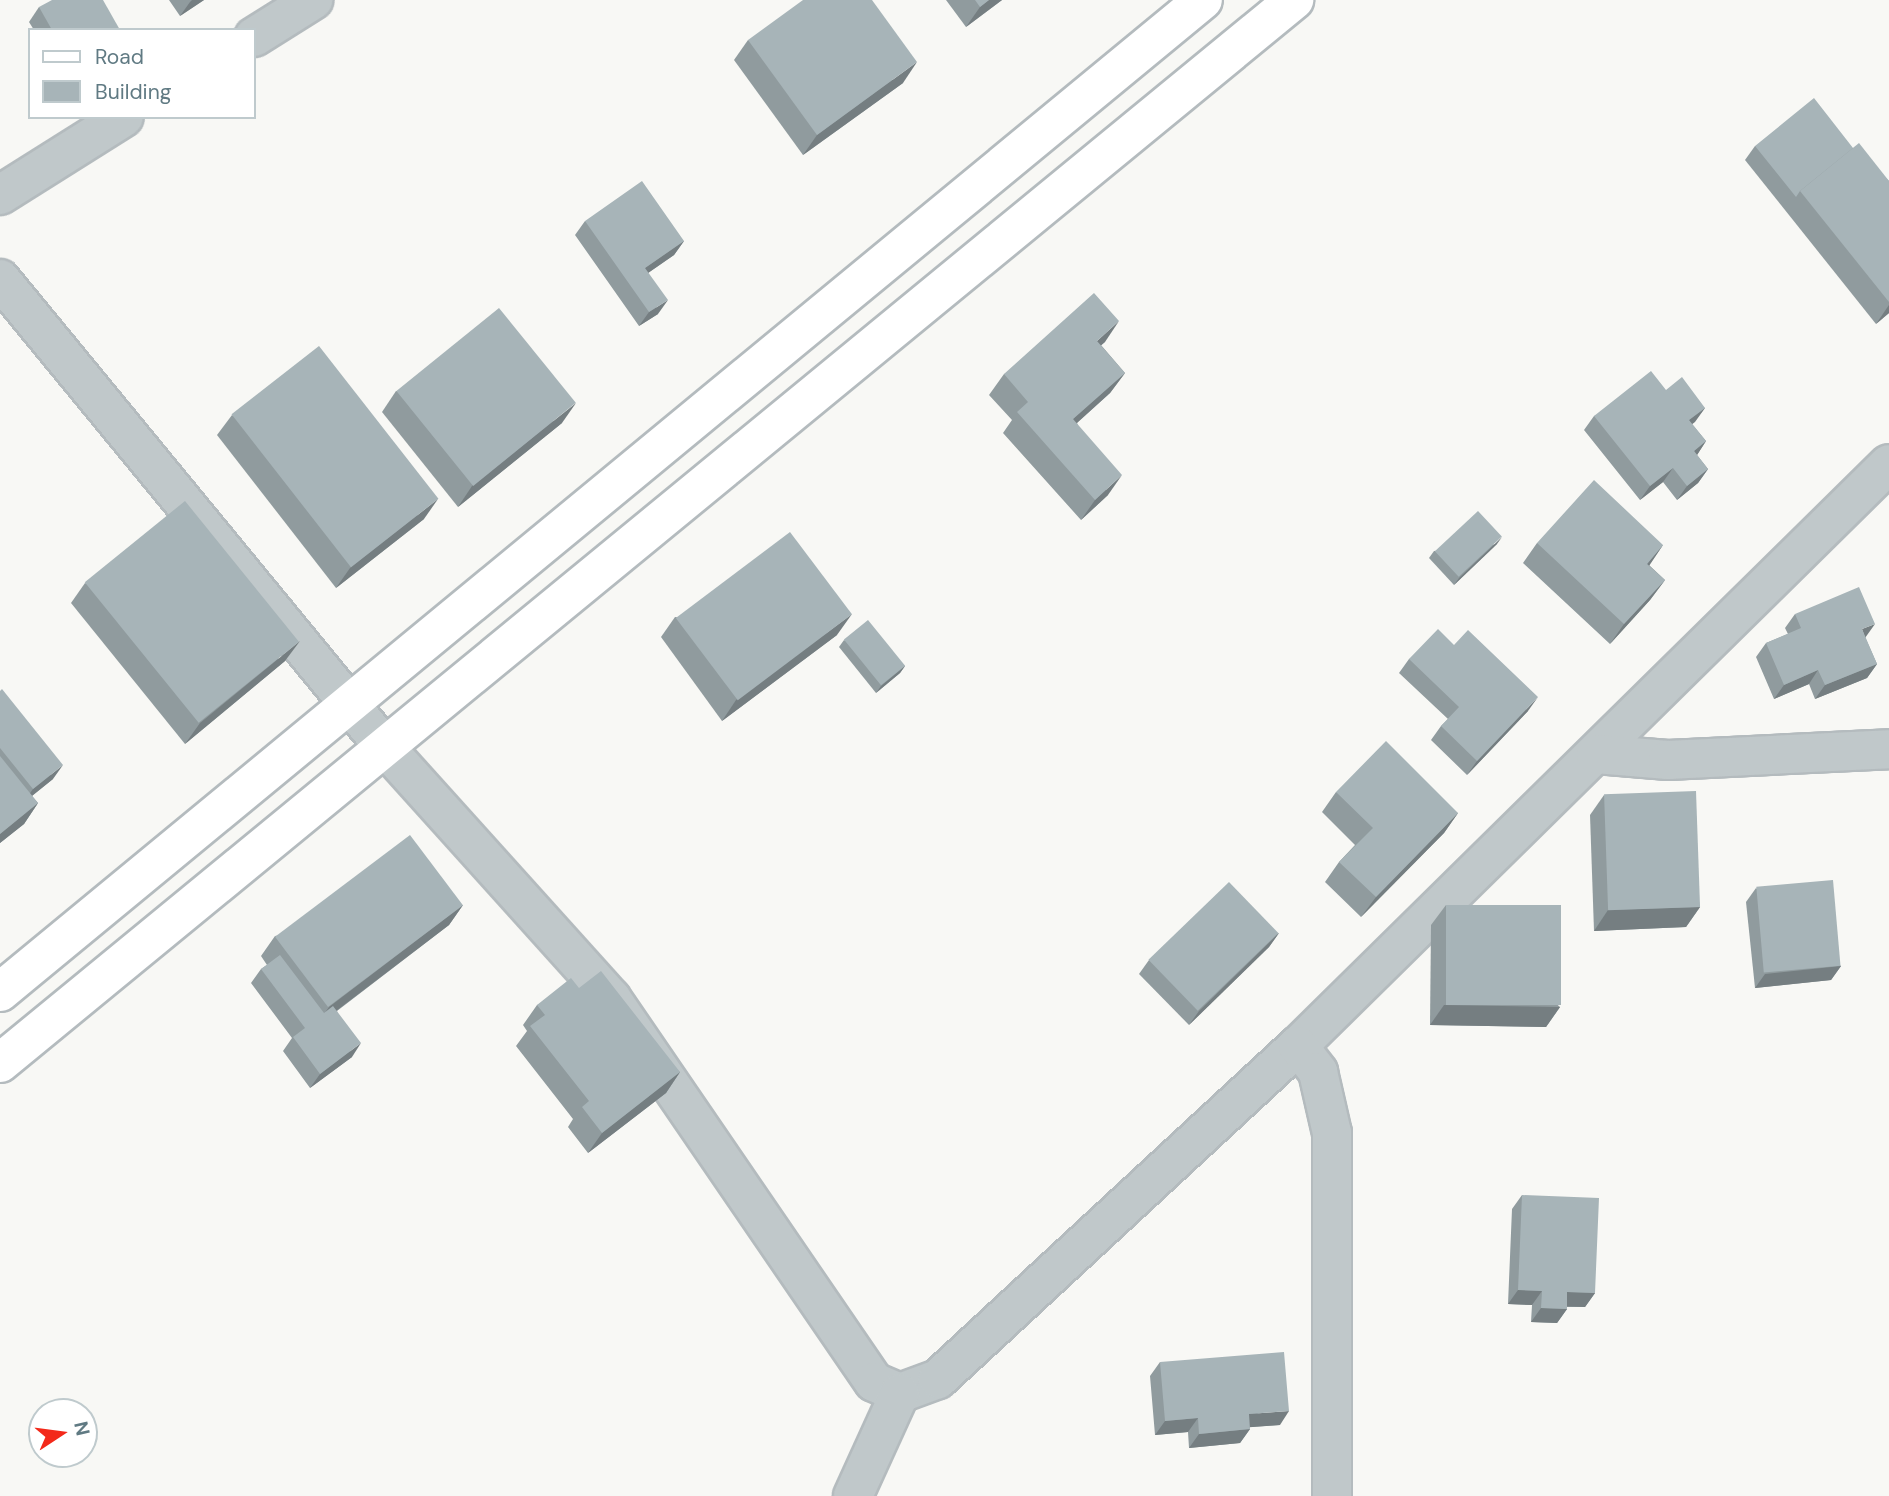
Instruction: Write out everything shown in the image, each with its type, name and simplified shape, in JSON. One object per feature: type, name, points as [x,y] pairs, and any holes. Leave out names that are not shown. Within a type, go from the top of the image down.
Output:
[{"type":"main road","points":[[0,992],[351,699],[1205,0],[1243,42]]},
{"type":"main road","points":[[0,1063],[383,745],[1294,0]]},
{"type":"street","points":[[256,36],[313,0]]},
{"type":"street","points":[[0,195],[121,119]]},
{"type":"street","points":[[0,279],[351,699],[383,745],[611,998],[874,1382],[900,1393]]},
{"type":"street","points":[[853,1496],[900,1393],[938,1378],[1297,1046],[1889,464]]},
{"type":"street","points":[[1596,754],[1668,760],[1889,749]]},
{"type":"street","points":[[1297,1046],[1318,1072],[1332,1133],[1332,1496]]},
{"type":"building","points":[[52,0],[103,0],[119,28],[51,28],[39,7]]},
{"type":"building","points":[[803,0],[872,0],[917,62],[817,135],[748,40]]},
{"type":"building","points":[[975,0],[989,0],[980,7]]},
{"type":"building","points":[[1814,98],[1853,148],[1796,197],[1755,146]]},
{"type":"building","points":[[1859,143],[1889,181],[1889,302],[1800,191]]},
{"type":"building","points":[[642,181],[684,241],[645,268],[668,300],[649,312],[585,221]]},
{"type":"building","points":[[1094,293],[1119,321],[1097,341],[1125,373],[1073,419],[1122,475],[1095,500],[1017,412],[1028,402],[1004,374]]},
{"type":"building","points":[[499,308],[576,403],[473,486],[396,391]]},
{"type":"building","points":[[319,346],[438,499],[351,567],[232,414]]},
{"type":"building","points":[[1651,371],[1666,390],[1682,377],[1705,408],[1689,420],[1706,441],[1694,451],[1708,469],[1687,486],[1673,468],[1650,486],[1594,416]]},
{"type":"building","points":[[1594,480],[1663,545],[1647,564],[1665,580],[1624,624],[1537,543]]},
{"type":"building","points":[[185,501],[299,642],[199,723],[85,582]]},
{"type":"building","points":[[1478,511],[1502,537],[1459,577],[1435,551]]},
{"type":"building","points":[[790,532],[852,614],[738,700],[676,618]]},
{"type":"building","points":[[1859,587],[1875,624],[1862,629],[1877,664],[1825,685],[1818,670],[1784,685],[1766,643],[1801,628],[1795,614]]},
{"type":"building","points":[[868,620],[905,666],[881,685],[844,640]]},
{"type":"building","points":[[1438,629],[1454,645],[1468,630],[1538,697],[1477,761],[1441,726],[1459,707],[1409,659]]},
{"type":"building","points":[[2,689],[63,765],[33,789],[0,748]]},
{"type":"building","points":[[1386,741],[1458,813],[1376,897],[1339,862],[1373,828],[1336,792]]},
{"type":"building","points":[[0,756],[38,803],[0,834]]},
{"type":"building","points":[[1696,791],[1700,907],[1608,910],[1604,794]]},
{"type":"building","points":[[410,835],[463,905],[328,1007],[275,937]]},
{"type":"building","points":[[1833,880],[1840,966],[1764,972],[1756,887]]},
{"type":"building","points":[[1229,882],[1278,933],[1198,1011],[1148,960]]},
{"type":"building","points":[[1446,905],[1561,905],[1561,1005],[1446,1005]]},
{"type":"building","points":[[280,955],[324,1013],[333,1006],[361,1043],[320,1074],[293,1037],[305,1028],[261,969]]},
{"type":"building","points":[[601,971],[680,1072],[602,1133],[582,1107],[589,1101],[530,1026],[545,1015],[537,1005],[571,978],[579,988]]},
{"type":"building","points":[[1522,1195],[1599,1198],[1595,1293],[1567,1292],[1567,1309],[1541,1308],[1542,1291],[1518,1290]]},
{"type":"building","points":[[1284,1352],[1289,1411],[1249,1414],[1250,1429],[1199,1434],[1198,1418],[1165,1421],[1160,1362]]}]
